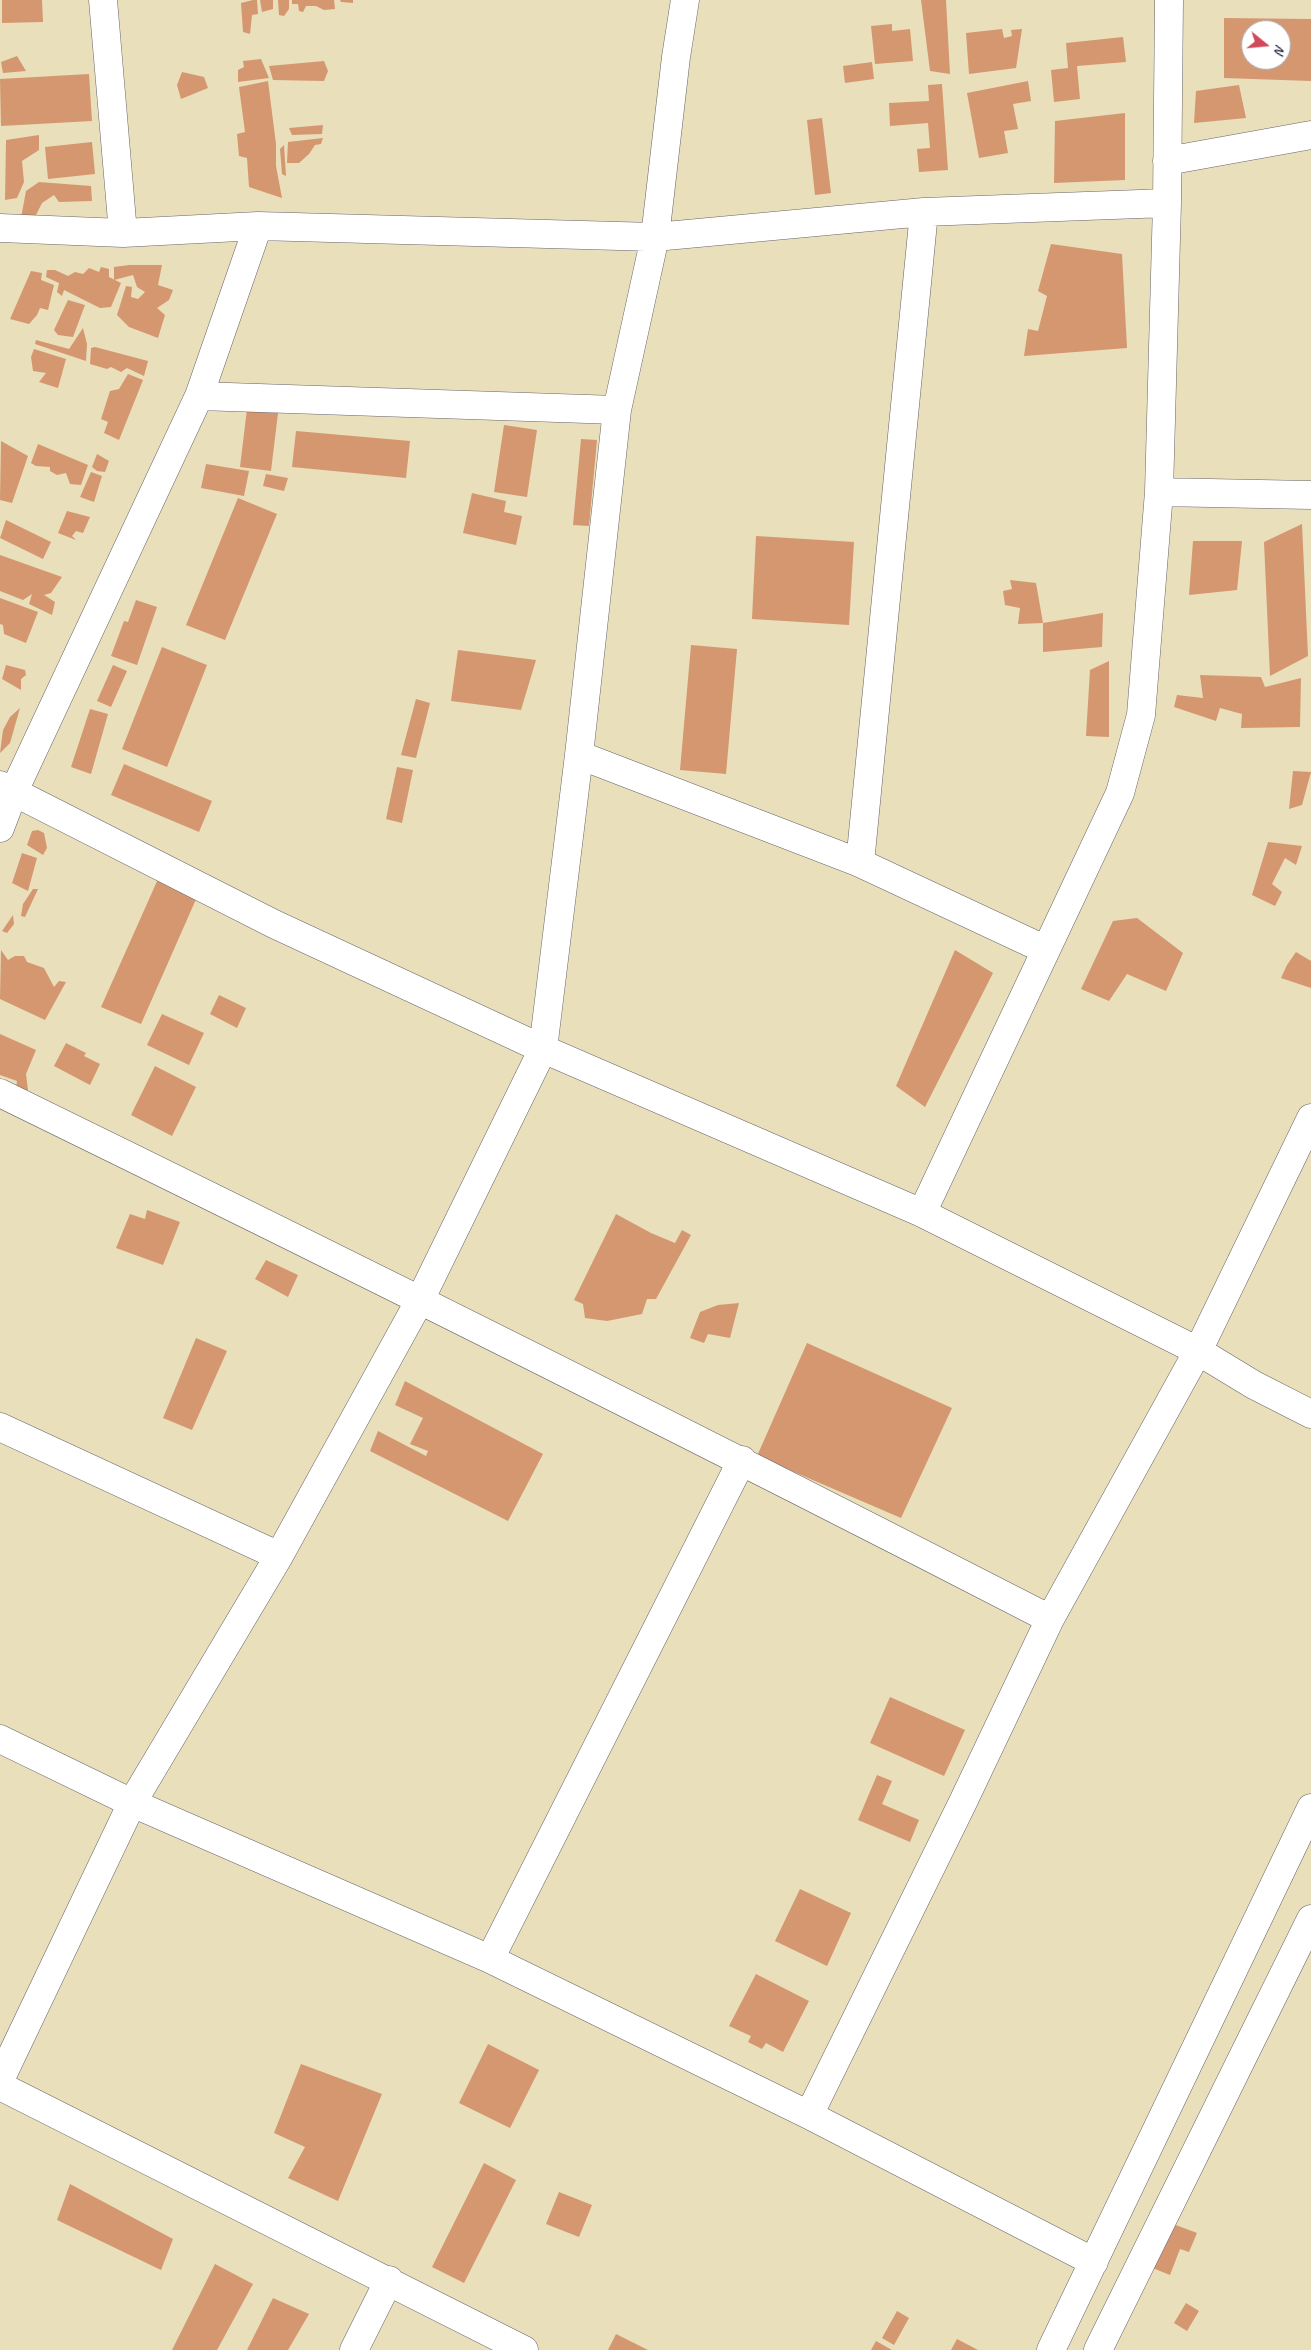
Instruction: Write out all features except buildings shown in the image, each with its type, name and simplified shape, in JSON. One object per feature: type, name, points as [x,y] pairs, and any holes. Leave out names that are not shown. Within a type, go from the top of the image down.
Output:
[{"type":"street","points":[[103,0],[123,233]]},
{"type":"street","points":[[0,2080],[132,1803],[279,1556],[421,1298],[543,1049],[579,756],[617,410],[655,237],[676,57],[686,0]]},
{"type":"street","points":[[922,1213],[1120,793],[1136,740],[1141,714],[1159,492],[1167,203],[1169,0]]},
{"type":"street","points":[[1167,161],[1311,135]]},
{"type":"street","points":[[0,228],[123,233],[258,226],[655,237],[924,212],[1167,203]]},
{"type":"street","points":[[860,863],[924,212]]},
{"type":"street","points":[[0,828],[7,788],[200,396],[258,226]]},
{"type":"street","points":[[200,396],[617,410]]},
{"type":"street","points":[[1159,492],[1311,495]]},
{"type":"street","points":[[579,756],[860,863],[1046,950]]},
{"type":"street","points":[[7,788],[274,924],[543,1049],[922,1213],[1198,1351],[1254,1384],[1311,1414]]},
{"type":"street","points":[[0,1093],[421,1298],[742,1460],[1050,1619]]},
{"type":"street","points":[[809,2115],[962,1804],[1050,1619],[1198,1351],[1311,1118]]},
{"type":"street","points":[[0,1427],[279,1556]]},
{"type":"street","points":[[490,1959],[742,1460]]},
{"type":"street","points":[[0,1739],[132,1803],[490,1959],[809,2115],[1094,2262]]},
{"type":"street","points":[[1050,2350],[1311,1808]]},
{"type":"street","points":[[1098,2350],[1311,1919]]},
{"type":"street","points":[[0,2086],[389,2280],[524,2350]]},
{"type":"street","points":[[354,2350],[389,2280]]}]
